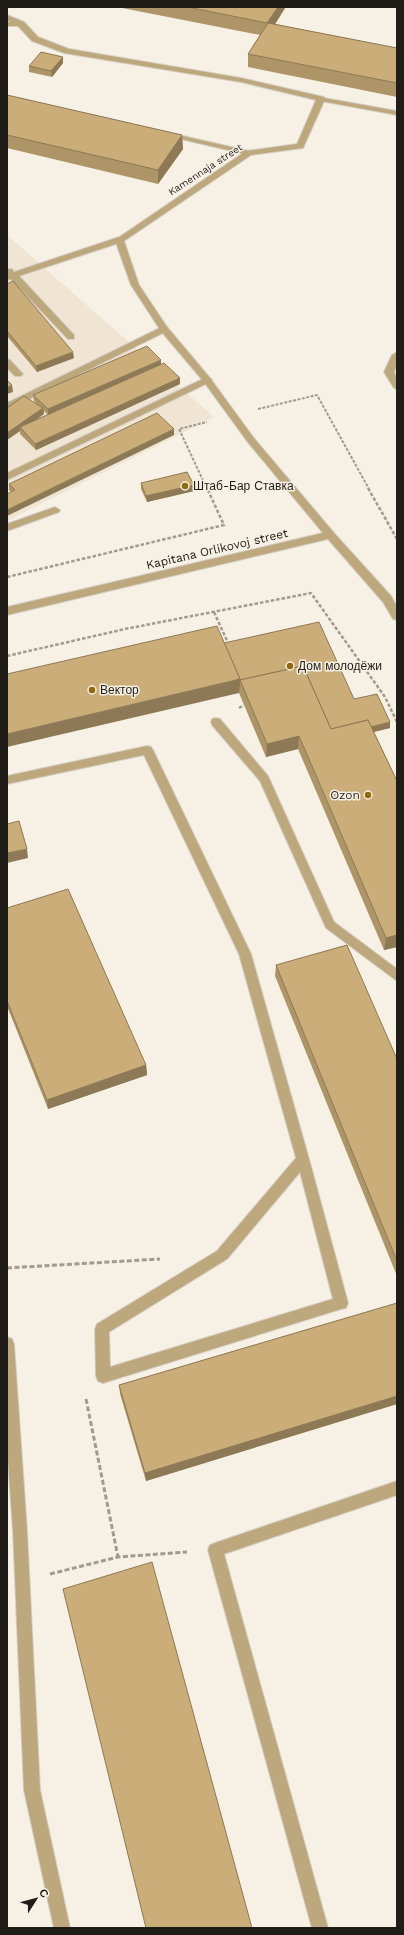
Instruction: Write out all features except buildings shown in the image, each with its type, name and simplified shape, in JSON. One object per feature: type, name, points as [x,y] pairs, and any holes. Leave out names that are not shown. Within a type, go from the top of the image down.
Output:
[{"type":"street","points":[[7,17],[21,24],[35,39],[67,51],[241,80],[321,99],[397,113]]},
{"type":"street","points":[[7,24],[21,24]]},
{"type":"street","name":"Kamennaja street","points":[[9,274],[119,240],[249,153],[300,146],[321,99]]},
{"type":"street","points":[[158,132],[249,153]]},
{"type":"street","points":[[119,240],[135,285],[164,329],[207,380],[250,439],[330,535],[387,599],[397,616]]},
{"type":"street","points":[[9,274],[71,337]]},
{"type":"street","points":[[7,407],[164,329]]},
{"type":"street","points":[[397,355],[389,372],[397,386]]},
{"type":"street","points":[[7,362],[18,374]]},
{"type":"street","points":[[7,477],[207,380]]},
{"type":"street","points":[[7,528],[55,510]]},
{"type":"street","name":"Kapitana Orlikovoj street","points":[[7,611],[330,535]]},
{"type":"street","points":[[216,722],[264,779],[330,925],[397,976]]},
{"type":"street","points":[[7,780],[147,750],[245,954],[303,1159],[341,1303],[103,1376],[102,1329],[222,1255],[303,1159]]},
{"type":"street","points":[[7,1344],[23,1581],[32,1790],[62,1928]]},
{"type":"street","points":[[320,1928],[215,1550],[397,1488]]},
{"type":"path","points":[[7,577],[224,525],[179,429],[317,395],[397,539]]},
{"type":"path","points":[[7,656],[125,629],[311,593],[385,697],[397,722]]},
{"type":"path","points":[[214,612],[230,647]]},
{"type":"path","points":[[7,1268],[166,1258]]},
{"type":"path","points":[[103,1376],[85,1394],[118,1557]]},
{"type":"path","points":[[23,1581],[118,1557],[215,1550]]},
{"type":"shaded area","points":[[7,235],[214,417],[7,521]]},
{"type":"place","name":"Штаб-Бар Ставка","points":[[185,486]]},
{"type":"place","name":"Дом молодёжи","points":[[290,666]]},
{"type":"place","name":"Вектор","points":[[92,690]]},
{"type":"place","name":"Ozon","points":[[368,795]]}]
